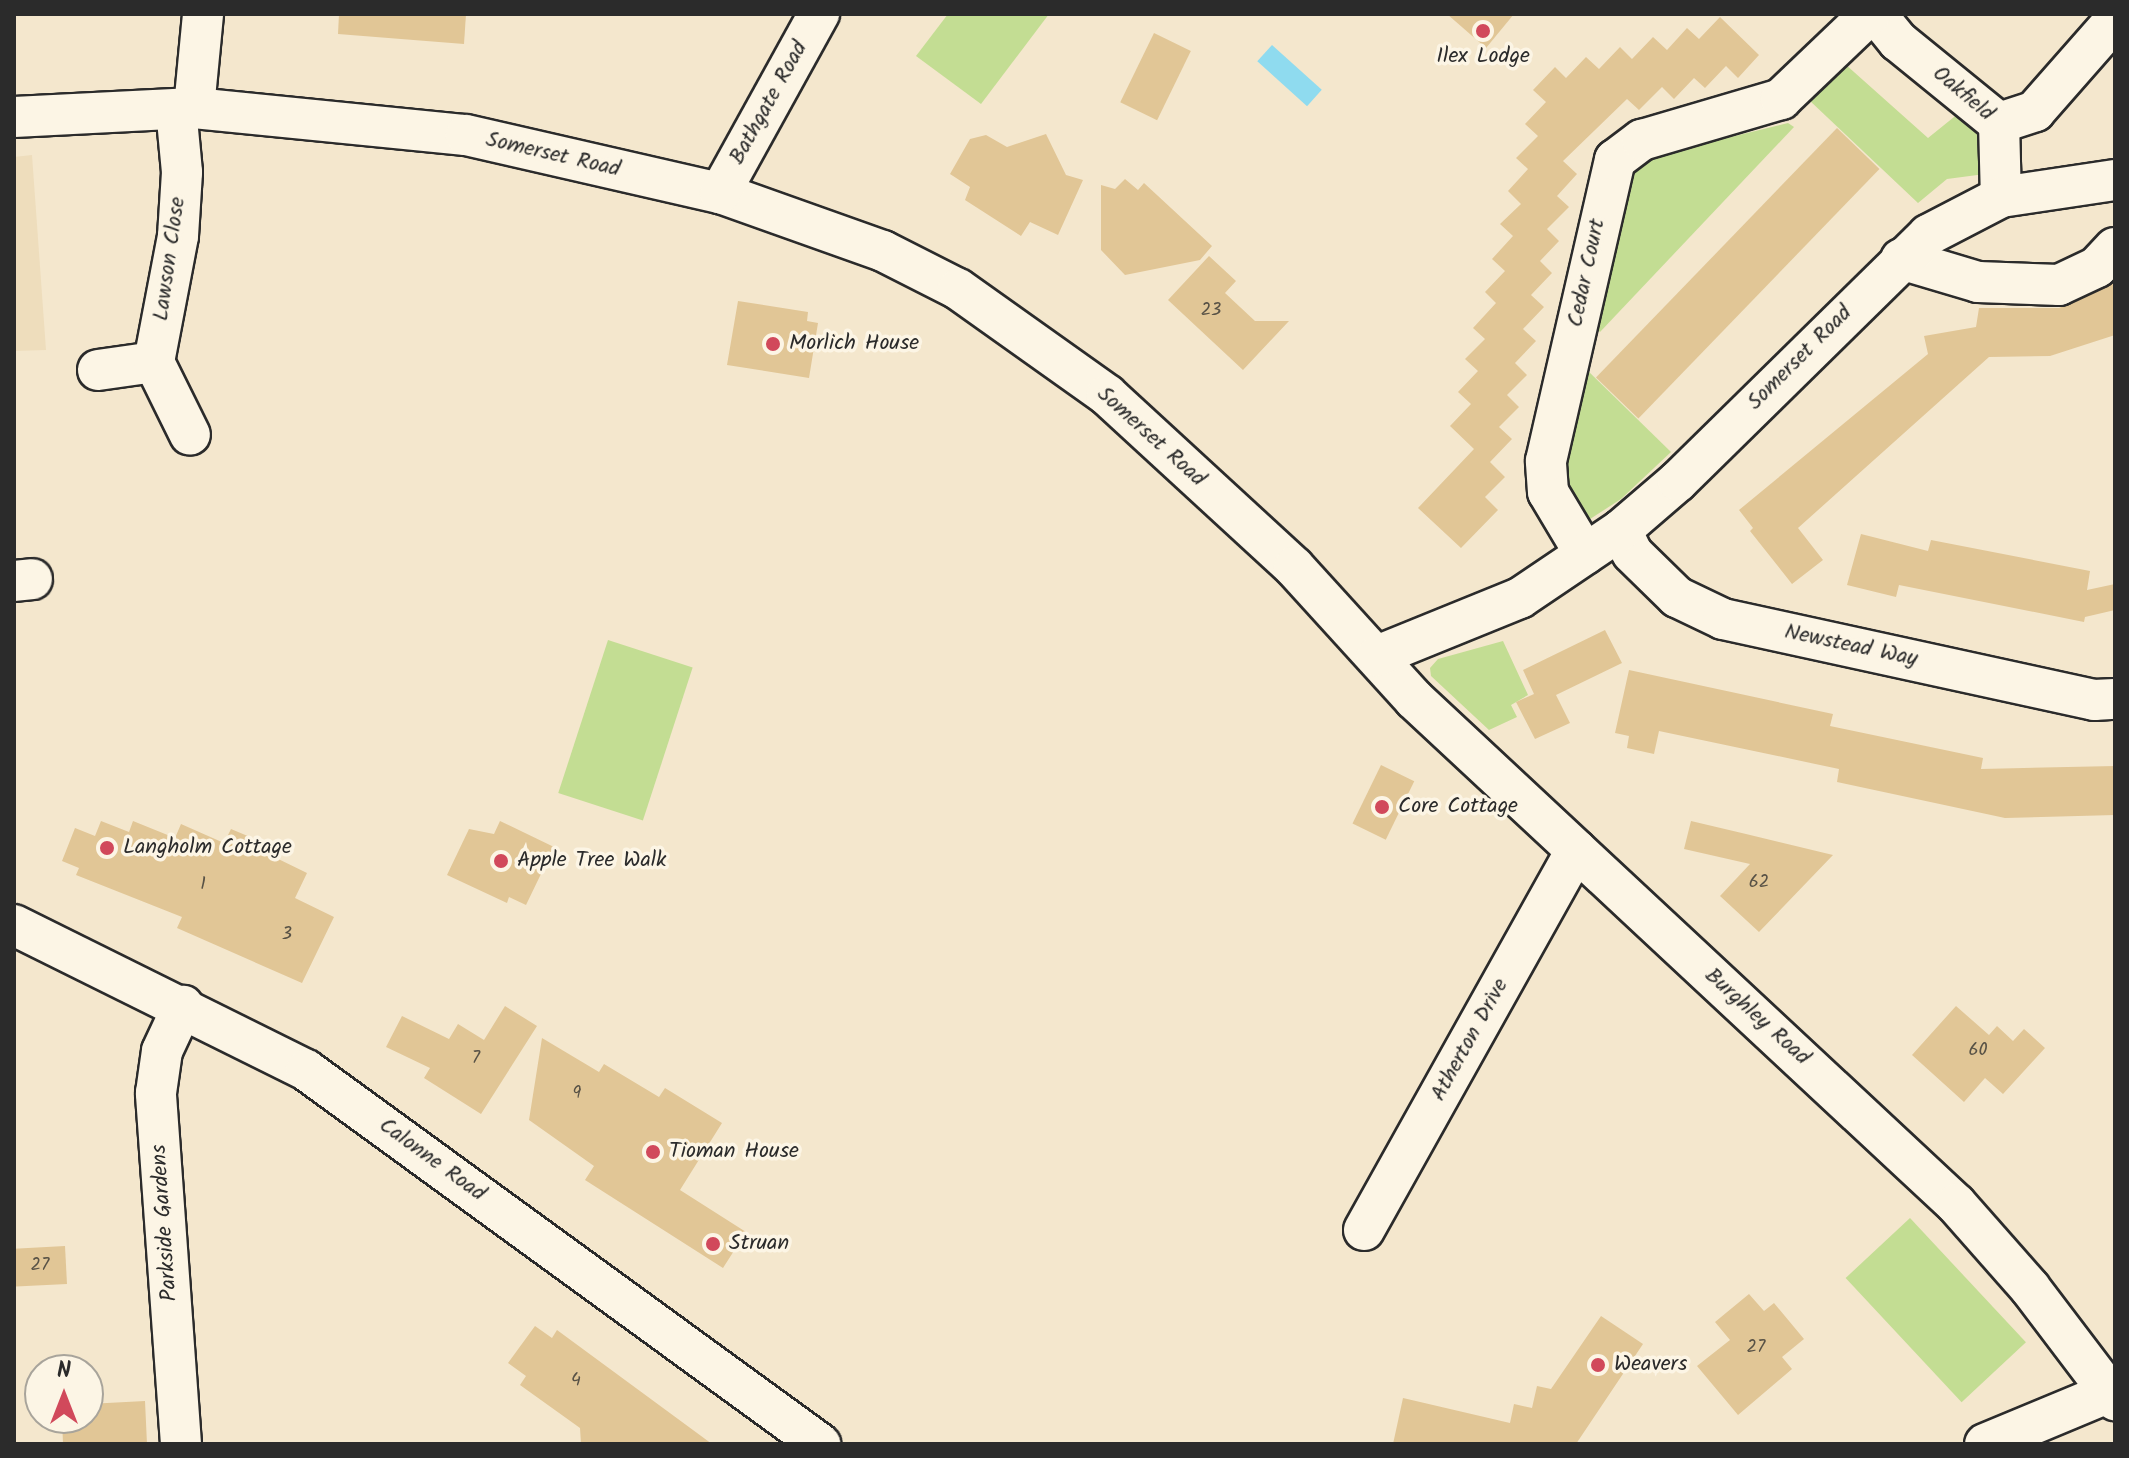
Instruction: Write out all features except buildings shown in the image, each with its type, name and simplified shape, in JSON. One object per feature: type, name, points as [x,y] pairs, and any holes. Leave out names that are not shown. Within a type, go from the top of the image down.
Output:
[{"type":"street","name":"Lawson Close","points":[[154,362],[178,236],[185,108],[203,14]]},
{"type":"street","name":"Bathgate Road","points":[[720,193],[819,14]]},
{"type":"street","name":"Cedar Court","points":[[1585,554],[1548,492],[1546,461],[1610,170],[1627,147],[1642,140],[1781,99],[1870,14]]},
{"type":"street","name":"Oakfield","points":[[1876,14],[1898,41],[1999,123],[2001,197]]},
{"type":"street","points":[[1999,123],[2035,111],[2115,20]]},
{"type":"street","name":"Somerset Road","points":[[14,117],[185,108],[466,135],[720,193],[883,251],[958,289],[1119,406],[1294,567],[1377,656],[1520,598],[1621,530],[1678,481],[1928,235],[2001,197],[2115,180]]},
{"type":"street","points":[[1901,259],[1978,282],[2059,285],[2097,267],[2115,248]]},
{"type":"street","points":[[98,370],[154,362],[190,435]]},
{"type":"street","name":"Newstead Way","points":[[1621,530],[1632,553],[1677,597],[1723,619],[2094,700],[2115,699]]},
{"type":"street","name":"Burghley Road","points":[[1377,656],[1414,699],[1956,1204],[2030,1288],[2112,1396]]},
{"type":"street","name":"Atherton Drive","points":[[1364,1230],[1576,850]]},
{"type":"street","name":"Calonne Road","points":[[14,925],[183,1006],[306,1070],[820,1444]]},
{"type":"street","name":"Parkside Gardens","points":[[181,1444],[156,1093],[162,1051],[183,1006]]},
{"type":"street","points":[[1985,1444],[2112,1396]]},
{"type":"shaded area","points":[[32,155],[46,350],[14,351],[14,157]]},
{"type":"green space","points":[[948,14],[1049,14],[981,104],[916,56]]},
{"type":"green space","points":[[1845,64],[1928,138],[1959,113],[1980,129],[1985,174],[1947,179],[1918,203],[1809,100]]},
{"type":"green space","points":[[1788,123],[1794,127],[1600,332],[1596,327],[1628,180],[1638,168],[1657,155]]},
{"type":"green space","points":[[1587,370],[1671,452],[1621,499],[1587,521],[1564,474]]},
{"type":"green space","points":[[608,640],[693,668],[643,821],[558,793]]},
{"type":"green space","points":[[1503,641],[1528,695],[1511,705],[1517,717],[1489,730],[1431,676],[1430,668],[1438,659]]},
{"type":"green space","points":[[1910,1218],[2026,1342],[1962,1402],[1846,1278]]},
{"type":"water","points":[[1272,45],[1322,90],[1307,106],[1257,61]]},
{"type":"place","name":"Ilex Lodge","points":[[1483,31]]},
{"type":"place","name":"Morlich House","points":[[773,344]]},
{"type":"place","name":"Core Cottage","points":[[1382,807]]},
{"type":"place","name":"Langholm Cottage","points":[[107,848]]},
{"type":"place","name":"Apple Tree Walk","points":[[501,861]]},
{"type":"place","name":"Tioman House","points":[[653,1152]]},
{"type":"place","name":"Struan","points":[[713,1244]]},
{"type":"place","name":"Weavers","points":[[1598,1365]]}]
